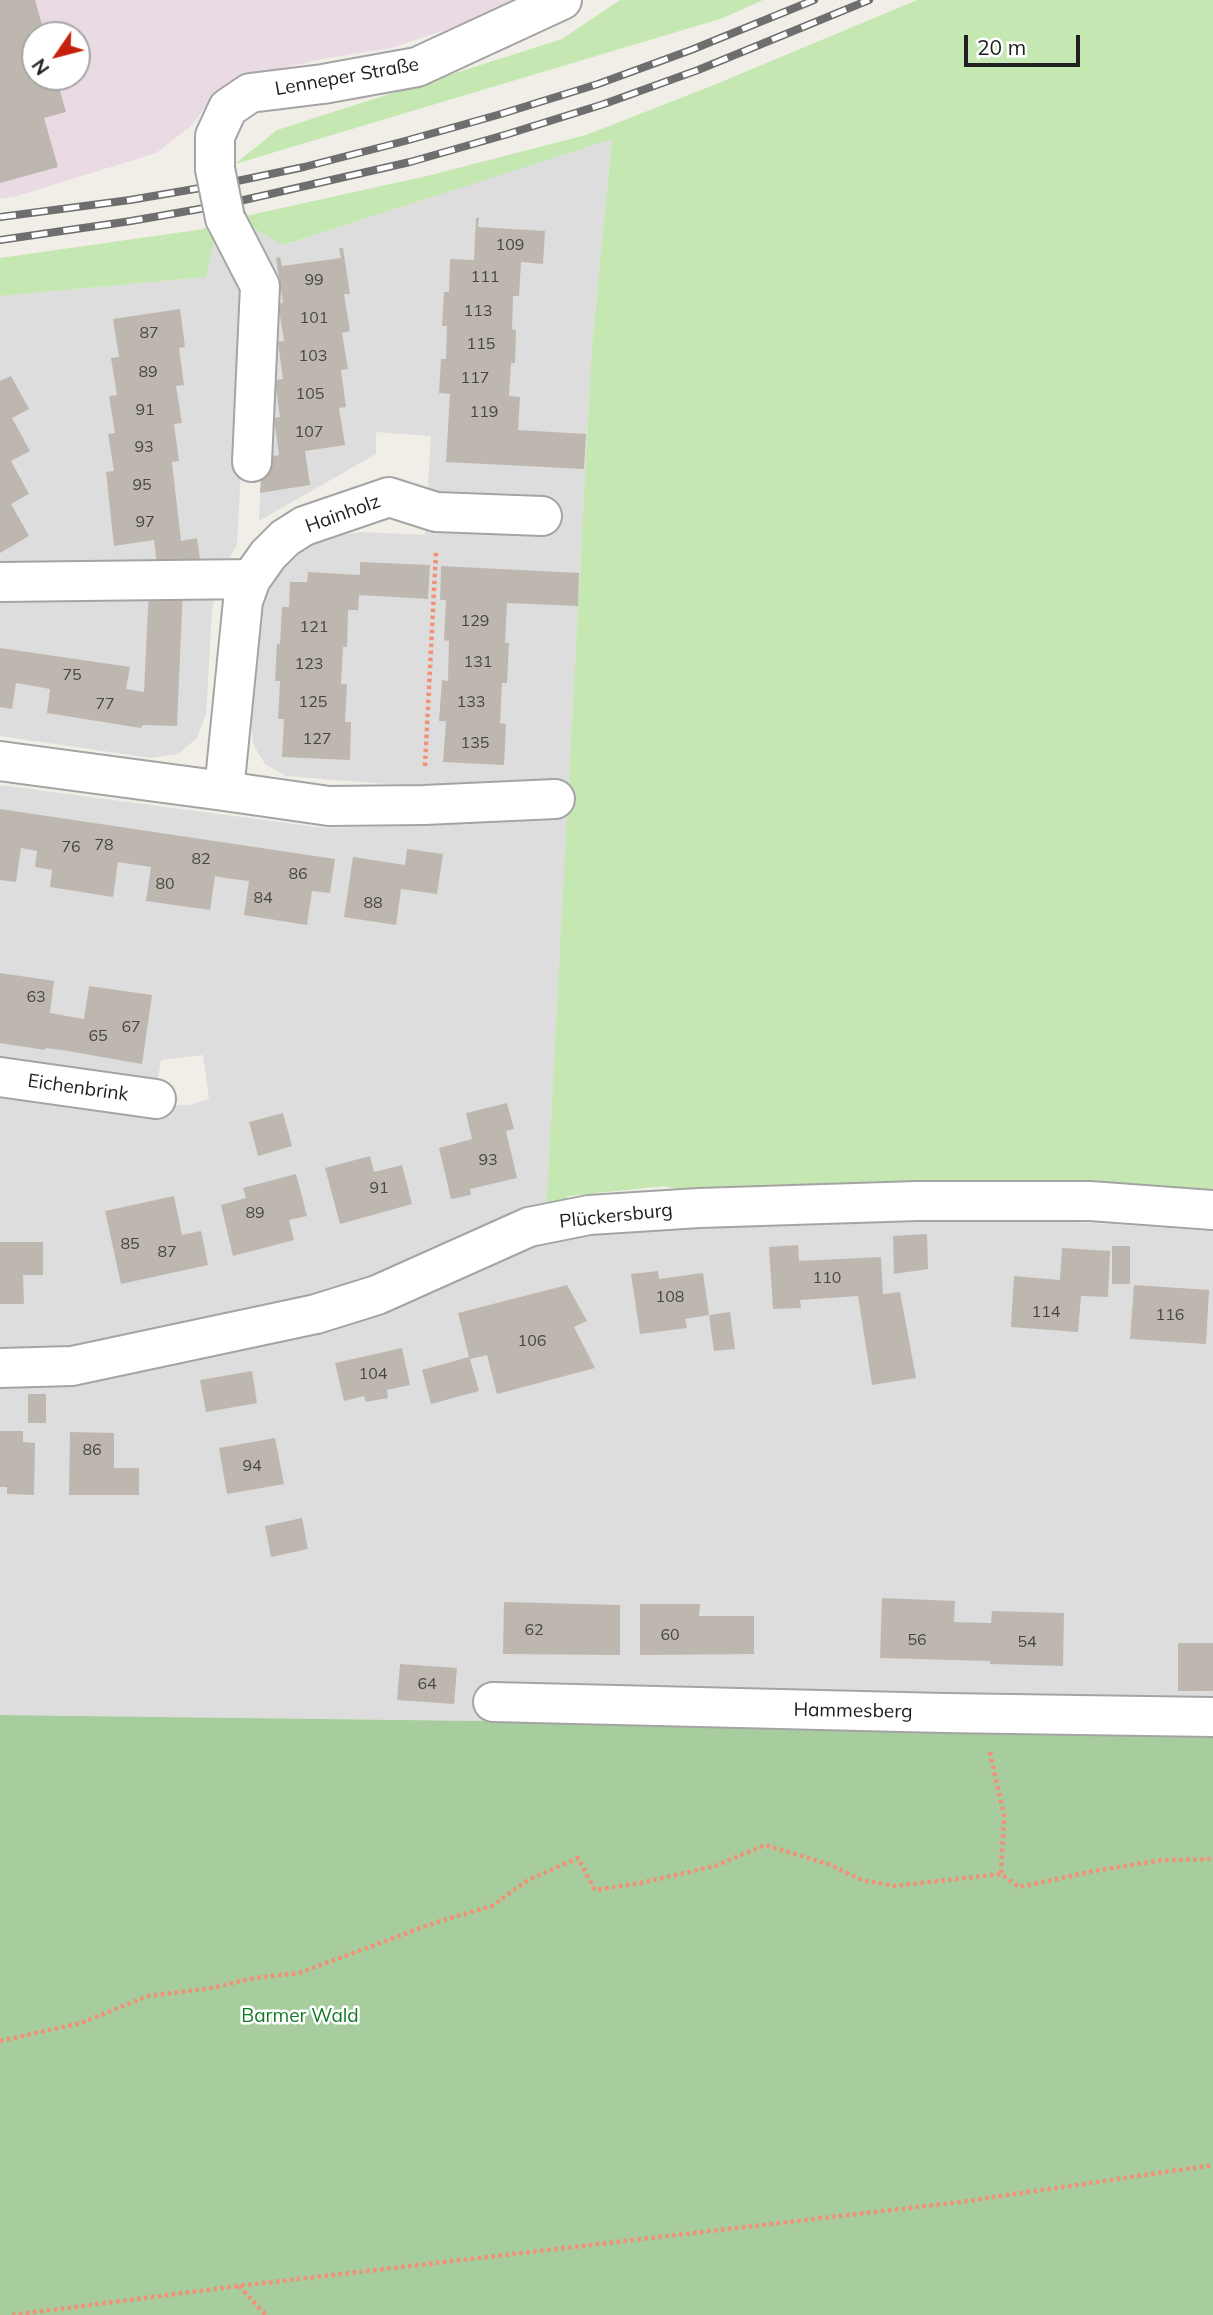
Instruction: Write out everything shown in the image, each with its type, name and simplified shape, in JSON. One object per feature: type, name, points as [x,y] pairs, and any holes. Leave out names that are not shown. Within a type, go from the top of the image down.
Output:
[{"type":"street","name":"Lenneper Straße","points":[[251,462],[260,285],[225,218],[215,169],[215,136],[228,108],[250,93],[323,84],[417,67],[562,0]]},
{"type":"street","name":"Hainholz","points":[[224,791],[243,601],[251,579],[271,550],[304,526],[389,497],[436,512],[542,516]]},
{"type":"street","points":[[0,582],[251,579]]},
{"type":"street","points":[[0,761],[329,806],[555,799]]},
{"type":"street","name":"Eichenbrink","points":[[0,1077],[156,1099]]},
{"type":"street","name":"Plückersburg","points":[[0,1368],[72,1366],[316,1314],[377,1295],[529,1227],[589,1215],[699,1208],[917,1201],[1090,1201],[1213,1210]]},
{"type":"street","name":"Hammesberg","points":[[493,1702],[1213,1717]]},
{"type":"path","points":[[424,805],[435,566]]},
{"type":"path","points":[[990,1752],[1004,1816],[1001,1874]]},
{"type":"path","points":[[0,2040],[81,2023],[148,1996],[299,1973],[437,1922],[492,1906],[528,1880],[578,1858],[594,1890],[715,1866],[765,1845],[828,1864],[862,1880],[894,1886],[1001,1874],[1019,1887],[1163,1860],[1213,1859]]},
{"type":"path","points":[[12,2315],[960,2202],[1213,2165]]},
{"type":"path","points":[[238,2286],[266,2315]]},
{"type":"shaded area","points":[[0,0],[516,0],[484,17],[391,48],[322,59],[261,73],[217,93],[190,127],[156,153],[0,199]]},
{"type":"shaded area","points":[[612,138],[592,345],[569,783],[480,786],[386,784],[286,776],[265,764],[254,746],[251,728],[257,627],[264,597],[277,574],[298,554],[327,537],[362,532],[425,535],[431,436],[376,432],[376,454],[259,521],[271,284],[243,222],[284,245]]},
{"type":"shaded area","points":[[216,231],[250,295],[237,545],[226,565],[0,571],[0,296],[205,277]]},
{"type":"shaded area","points":[[217,586],[212,611],[206,714],[197,738],[178,754],[151,758],[0,736],[0,589]]},
{"type":"shaded area","points":[[0,785],[324,828],[430,825],[568,811],[546,1213],[380,1284],[86,1354],[0,1358],[0,1088],[135,1106],[189,1105],[209,1099],[203,1055],[161,1060],[156,1090],[0,1069]]},
{"type":"shaded area","points":[[986,1216],[1213,1231],[1213,1730],[0,1715],[0,1375],[77,1375],[554,1229]]},
{"type":"green space","points":[[620,0],[763,0],[723,18],[235,164],[277,130],[562,39]]},
{"type":"green space","points":[[917,0],[1213,0],[1213,1202],[704,1196],[664,1186],[569,1196],[546,1213],[592,345],[612,139],[283,245],[243,222],[241,217],[427,176],[586,135]]},
{"type":"green space","points":[[211,220],[216,231],[206,277],[0,296],[0,258],[204,229]]},
{"type":"green space","name":"Barmer Wald","points":[[0,1715],[1213,1730],[1213,2315],[0,2315]]},
{"type":"building","points":[[0,0],[35,0],[41,21],[21,21],[21,91],[60,91],[66,112],[44,118],[58,167],[0,183]]},
{"type":"building","points":[[476,218],[479,218],[478,227],[545,231],[543,264],[521,262],[519,296],[513,296],[515,363],[511,363],[509,396],[520,397],[518,430],[586,434],[584,469],[446,462],[450,394],[439,393],[441,359],[446,359],[447,326],[442,326],[444,292],[449,292],[450,259],[474,260]]},
{"type":"building","points":[[339,248],[343,248],[350,294],[344,294],[350,331],[342,333],[348,369],[341,370],[346,407],[339,408],[345,445],[305,451],[310,485],[260,493],[262,458],[279,455],[274,418],[280,417],[275,380],[283,379],[278,342],[284,341],[278,304],[283,303],[276,258],[280,257],[282,266],[341,258]]},
{"type":"building","points":[[180,309],[185,347],[179,348],[184,385],[176,386],[182,423],[174,424],[179,461],[172,462],[181,541],[197,538],[201,566],[157,566],[154,540],[114,546],[106,472],[114,471],[108,434],[115,433],[109,396],[117,395],[111,358],[119,357],[113,319]]},
{"type":"building","points":[[11,376],[29,409],[12,418],[30,451],[11,461],[29,494],[11,504],[29,536],[0,553],[0,381]]},
{"type":"building","points":[[360,562],[430,565],[428,599],[359,595],[358,610],[348,610],[347,647],[343,647],[341,684],[347,684],[345,722],[351,722],[350,760],[282,757],[284,719],[278,719],[280,681],[275,681],[282,607],[289,607],[290,582],[307,582],[308,572],[360,575]]},
{"type":"building","points":[[441,566],[579,573],[578,606],[507,603],[507,683],[502,683],[500,723],[506,724],[504,765],[443,762],[446,721],[439,721],[442,680],[448,681],[449,641],[444,640],[446,600],[440,600]]},
{"type":"building","points":[[149,587],[183,588],[177,726],[143,725],[141,728],[47,713],[50,689],[16,683],[12,709],[0,707],[0,648],[130,667],[126,689],[144,692]]},
{"type":"building","points":[[0,809],[335,859],[330,893],[312,891],[307,925],[244,915],[249,881],[215,876],[210,910],[146,901],[151,867],[118,862],[113,897],[50,887],[52,870],[35,867],[37,851],[21,848],[16,882],[0,880]]},
{"type":"building","points":[[407,849],[443,854],[437,894],[401,889],[396,925],[344,917],[353,857],[405,865]]},
{"type":"building","points":[[0,973],[54,981],[50,1013],[84,1019],[89,986],[152,995],[142,1064],[62,1050],[0,1043]]},
{"type":"building","points":[[507,1103],[514,1129],[506,1131],[517,1178],[470,1189],[471,1195],[451,1199],[439,1148],[472,1139],[466,1113]]},
{"type":"building","points":[[283,1113],[292,1146],[258,1156],[249,1122]]},
{"type":"building","points":[[370,1156],[374,1172],[402,1165],[412,1204],[340,1224],[325,1168]]},
{"type":"building","points":[[296,1174],[307,1216],[289,1220],[294,1240],[233,1256],[221,1205],[246,1198],[243,1188]]},
{"type":"building","points":[[174,1196],[182,1235],[201,1231],[208,1265],[121,1284],[105,1211]]},
{"type":"building","points":[[927,1234],[928,1269],[894,1274],[893,1236]]},
{"type":"building","points":[[0,1242],[43,1242],[43,1275],[23,1275],[24,1304],[0,1304]]},
{"type":"building","points":[[798,1245],[799,1261],[881,1257],[883,1294],[900,1292],[916,1378],[872,1385],[858,1296],[800,1300],[801,1308],[773,1309],[769,1247]]},
{"type":"building","points":[[1112,1246],[1130,1246],[1130,1284],[1112,1284]]},
{"type":"building","points":[[1062,1248],[1110,1251],[1108,1297],[1081,1296],[1078,1332],[1011,1327],[1014,1276],[1060,1280]]},
{"type":"building","points":[[658,1271],[659,1279],[703,1273],[709,1315],[685,1319],[687,1328],[640,1334],[631,1274]]},
{"type":"building","points":[[567,1285],[587,1321],[574,1327],[595,1368],[497,1394],[487,1355],[470,1359],[479,1391],[431,1404],[422,1370],[469,1357],[458,1313]]},
{"type":"building","points":[[1134,1285],[1209,1290],[1206,1344],[1130,1339]]},
{"type":"building","points":[[730,1312],[735,1349],[714,1351],[709,1315]]},
{"type":"building","points":[[402,1348],[410,1385],[387,1390],[388,1398],[366,1402],[364,1396],[344,1401],[335,1363]]},
{"type":"building","points":[[252,1371],[257,1403],[206,1412],[200,1380]]},
{"type":"building","points":[[28,1394],[46,1394],[46,1423],[28,1423]]},
{"type":"building","points":[[0,1431],[23,1431],[23,1442],[35,1443],[34,1495],[7,1494],[7,1487],[0,1487]]},
{"type":"building","points":[[70,1432],[114,1433],[114,1468],[139,1468],[139,1495],[69,1495]]},
{"type":"building","points":[[275,1438],[284,1484],[227,1494],[219,1448]]},
{"type":"building","points":[[302,1518],[308,1549],[271,1557],[265,1526]]},
{"type":"building","points":[[882,1598],[955,1601],[954,1622],[991,1623],[992,1611],[1064,1613],[1063,1666],[880,1658]]},
{"type":"building","points":[[504,1602],[620,1605],[620,1655],[503,1654]]},
{"type":"building","points":[[640,1604],[700,1604],[699,1616],[754,1616],[754,1654],[640,1655]]},
{"type":"building","points":[[1178,1643],[1213,1643],[1213,1691],[1178,1691]]},
{"type":"building","points":[[400,1664],[457,1668],[454,1704],[397,1700]]},
{"type":"railway","points":[[0,217],[218,185],[304,167],[405,141],[598,84],[814,0]]},
{"type":"railway","points":[[0,240],[222,205],[410,162],[604,104],[698,70],[869,0]]}]
